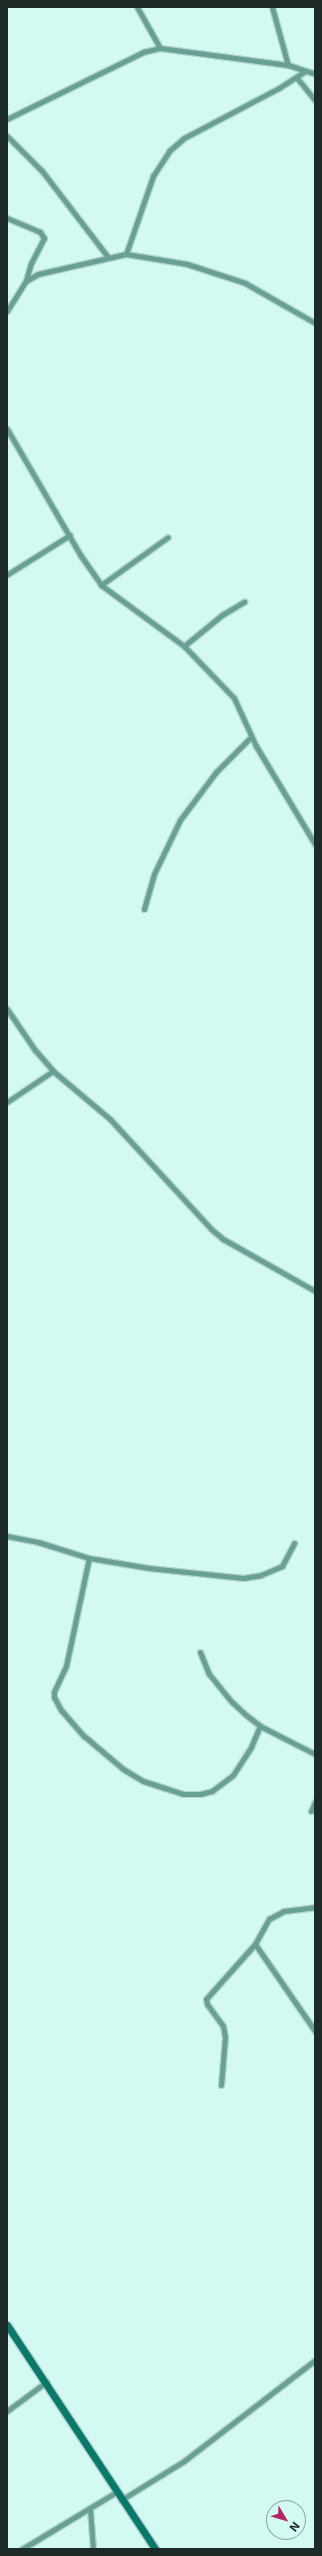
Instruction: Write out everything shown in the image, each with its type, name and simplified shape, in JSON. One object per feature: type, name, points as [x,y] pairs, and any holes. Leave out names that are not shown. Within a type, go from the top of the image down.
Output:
[{"type":"street","points":[[137,7],[160,48]]},
{"type":"street","points":[[272,7],[288,65]]},
{"type":"street","points":[[7,119],[143,52],[160,48],[288,65],[315,74]]},
{"type":"street","points":[[126,254],[153,176],[169,151],[184,138],[297,78],[305,70]]},
{"type":"street","points":[[297,78],[315,100]]},
{"type":"street","points":[[7,136],[42,171],[108,257]]},
{"type":"street","points":[[7,218],[40,232],[44,238],[31,263],[26,281],[7,311]]},
{"type":"street","points":[[26,281],[54,268],[126,254],[187,264],[245,283],[315,323]]},
{"type":"street","points":[[7,429],[101,585],[184,646],[234,698],[251,736],[315,844]]},
{"type":"street","points":[[8,574],[70,535]]},
{"type":"street","points":[[101,585],[168,537]]},
{"type":"street","points":[[184,646],[222,615],[244,602]]},
{"type":"street","points":[[144,908],[154,874],[180,820],[216,772],[251,736]]},
{"type":"street","points":[[7,1009],[35,1050],[52,1070],[110,1119],[211,1230],[228,1242],[315,1291]]},
{"type":"street","points":[[7,1102],[52,1070]]},
{"type":"street","points":[[7,1536],[38,1542],[90,1558],[149,1568],[243,1578],[261,1575],[282,1566],[294,1543]]},
{"type":"street","points":[[90,1558],[66,1666],[54,1697],[61,1710],[84,1736],[112,1761],[143,1781],[183,1794],[200,1794],[212,1791],[233,1775],[251,1747],[260,1726]]},
{"type":"street","points":[[200,1652],[209,1674],[221,1690],[260,1726],[315,1754]]},
{"type":"street","points":[[312,1811],[315,1802]]},
{"type":"street","points":[[222,2085],[225,2037],[223,2026],[207,2004],[206,1999],[255,1944],[269,1919],[276,1914],[315,1907]]},
{"type":"street","points":[[255,1944],[315,2031]]},
{"type":"street","points":[[7,2325],[46,2382],[121,2500],[155,2549]]},
{"type":"street","points":[[121,2500],[184,2461],[315,2360]]},
{"type":"street","points":[[7,2411],[46,2382]]},
{"type":"street","points":[[22,2549],[116,2492]]},
{"type":"street","points":[[90,2509],[93,2549]]}]
